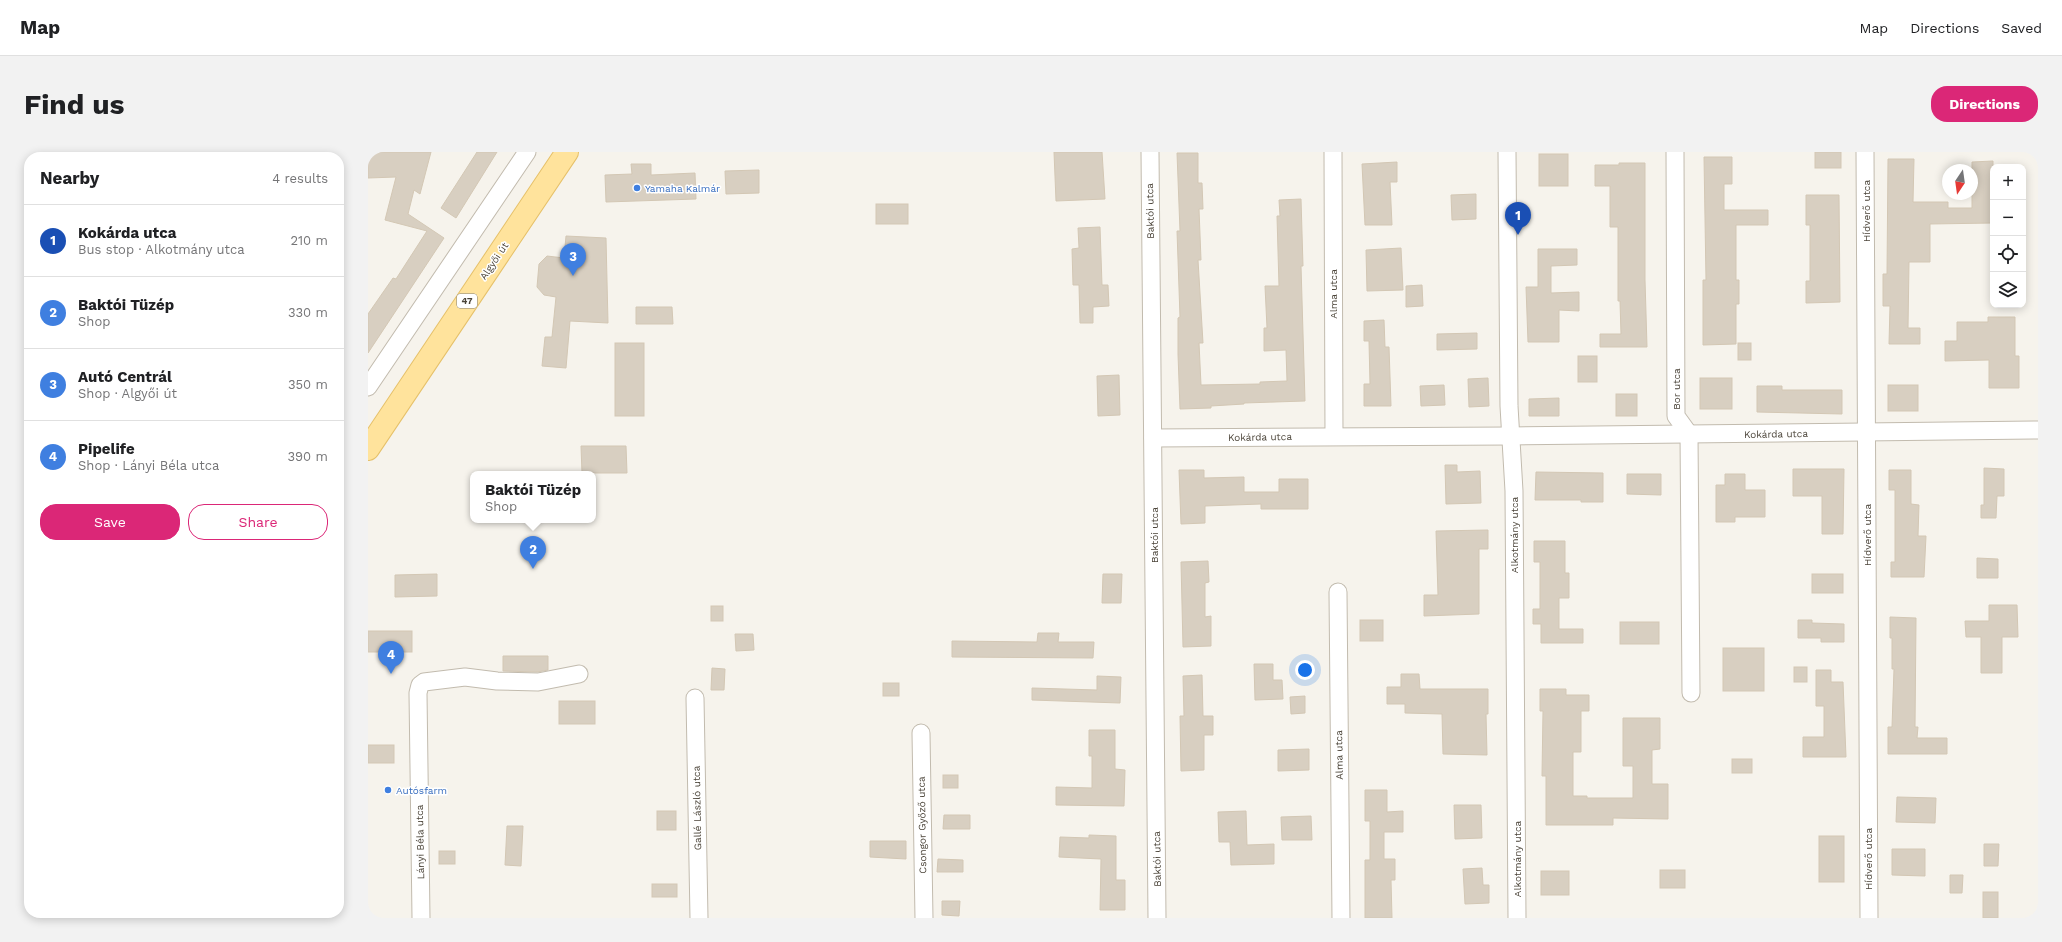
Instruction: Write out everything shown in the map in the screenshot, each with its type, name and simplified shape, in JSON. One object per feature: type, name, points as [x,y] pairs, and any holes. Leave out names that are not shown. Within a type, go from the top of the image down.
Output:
[{"type":"main road","name":"Algyői út","points":[[368,449],[567,152]]},
{"type":"street","points":[[368,387],[527,152]]},
{"type":"street","name":"Baktói utca","points":[[1150,152],[1158,918]]},
{"type":"street","name":"Alma utca","points":[[1333,152],[1334,436]]},
{"type":"street","name":"Alkotmány utca","points":[[1507,152],[1511,436],[1514,490],[1518,918]]},
{"type":"street","name":"Bor utca","points":[[1675,152],[1676,416],[1689,434]]},
{"type":"street","name":"Hídverő utca","points":[[1865,152],[1869,918]]},
{"type":"street","name":"Kokárda utca","points":[[1153,438],[1867,433],[2038,430]]},
{"type":"street","points":[[1689,434],[1691,693]]},
{"type":"street","name":"Alma utca","points":[[1338,592],[1341,918]]},
{"type":"street","name":"Lányi Béla utca","points":[[421,918],[418,693],[420,685],[424,682],[465,677],[497,681],[538,682],[579,674]]},
{"type":"street","name":"Gallé László utca","points":[[695,698],[699,918]]},
{"type":"street","name":"Csongor Győző utca","points":[[921,733],[924,918]]},
{"type":"building","points":[[368,152],[431,152],[420,194],[414,190],[408,214],[444,238],[368,353],[368,314],[393,278],[396,279],[427,231],[385,220],[396,177],[368,178]]},
{"type":"building","points":[[477,152],[497,152],[456,218],[441,208]]},
{"type":"building","points":[[1054,152],[1102,152],[1105,199],[1056,201]]},
{"type":"building","points":[[1815,152],[1841,152],[1841,168],[1815,168]]},
{"type":"building","points":[[1177,153],[1198,153],[1198,183],[1202,183],[1203,209],[1199,209],[1201,260],[1198,260],[1203,343],[1199,343],[1201,385],[1260,384],[1260,382],[1287,381],[1286,350],[1264,351],[1264,328],[1267,328],[1265,286],[1279,286],[1277,216],[1280,216],[1279,200],[1301,199],[1303,266],[1301,266],[1305,401],[1244,403],[1211,406],[1211,408],[1180,409],[1178,318],[1180,317],[1177,231],[1180,231]]},
{"type":"building","points":[[1539,154],[1568,154],[1568,186],[1539,186]]},
{"type":"building","points":[[1704,157],[1732,157],[1732,184],[1724,184],[1724,210],[1768,210],[1768,225],[1736,225],[1736,280],[1739,280],[1739,304],[1736,304],[1736,344],[1703,345],[1703,280],[1706,280]]},
{"type":"building","points":[[1888,159],[1914,159],[1913,202],[1948,202],[1948,208],[1972,208],[1972,200],[1978,200],[1978,164],[1972,164],[1972,162],[1993,161],[1993,164],[1990,164],[1990,223],[1930,224],[1930,262],[1909,262],[1908,328],[1920,328],[1920,344],[1889,344],[1890,306],[1883,306],[1883,274],[1887,274]]},
{"type":"building","points":[[1397,162],[1397,182],[1390,182],[1392,225],[1365,225],[1362,164]]},
{"type":"building","points":[[1619,163],[1645,163],[1645,280],[1647,347],[1600,347],[1600,334],[1621,334],[1620,301],[1618,301],[1618,227],[1610,227],[1610,186],[1595,186],[1595,165],[1619,165]]},
{"type":"building","name":"Yamaha Kalmár","points":[[631,164],[651,164],[651,175],[695,173],[696,199],[606,202],[605,175],[632,174]]},
{"type":"building","points":[[759,170],[759,193],[726,194],[725,171]]},
{"type":"building","points":[[1476,194],[1476,219],[1452,220],[1451,195]]},
{"type":"building","points":[[1806,195],[1839,195],[1840,302],[1806,303],[1806,281],[1810,281],[1810,225],[1806,225]]},
{"type":"building","points":[[876,204],[908,204],[908,224],[876,224]]},
{"type":"building","points":[[1100,227],[1102,285],[1108,285],[1109,306],[1093,307],[1093,323],[1080,323],[1079,285],[1073,285],[1072,249],[1079,248],[1078,228]]},
{"type":"building","points":[[566,236],[606,238],[608,323],[570,321],[566,368],[542,366],[545,337],[552,337],[556,297],[544,295],[537,287],[539,264],[547,256],[564,258]]},
{"type":"building","points":[[1401,248],[1403,290],[1367,291],[1366,250]]},
{"type":"building","points":[[1538,249],[1577,249],[1577,265],[1551,266],[1551,293],[1579,292],[1579,311],[1559,310],[1559,342],[1528,342],[1526,287],[1538,287]]},
{"type":"building","points":[[1422,285],[1423,306],[1406,307],[1406,286]]},
{"type":"building","points":[[636,307],[672,307],[673,324],[636,324]]},
{"type":"building","points":[[1988,317],[2015,317],[2015,356],[2019,356],[2019,388],[1989,388],[1989,360],[1945,361],[1945,341],[1957,341],[1957,322],[1988,322]]},
{"type":"building","points":[[1384,320],[1385,347],[1389,347],[1391,406],[1364,406],[1364,384],[1370,384],[1369,341],[1364,341],[1364,321]]},
{"type":"building","points":[[1477,333],[1477,349],[1437,350],[1437,334]]},
{"type":"building","points":[[615,343],[644,343],[644,416],[615,416]]},
{"type":"building","points":[[1738,343],[1751,343],[1751,360],[1738,360]]},
{"type":"building","points":[[1578,356],[1597,356],[1597,382],[1578,382]]},
{"type":"building","points":[[1119,375],[1120,415],[1098,416],[1097,376]]},
{"type":"building","points":[[1488,378],[1489,406],[1469,407],[1468,379]]},
{"type":"building","points":[[1700,378],[1732,378],[1732,409],[1700,409]]},
{"type":"building","points":[[1444,385],[1445,405],[1421,406],[1420,386]]},
{"type":"building","points":[[1888,385],[1918,385],[1918,411],[1888,411]]},
{"type":"building","points":[[1757,386],[1782,386],[1782,390],[1842,390],[1842,414],[1757,412]]},
{"type":"building","points":[[1616,394],[1637,394],[1637,416],[1616,416]]},
{"type":"building","points":[[1559,398],[1559,416],[1529,416],[1529,399]]},
{"type":"building","points":[[581,446],[626,446],[627,473],[596,473],[596,471],[582,471]]},
{"type":"building","points":[[1445,465],[1457,465],[1457,472],[1480,471],[1481,503],[1446,504]]},
{"type":"building","points":[[1984,468],[2004,469],[2004,496],[1997,496],[1996,518],[1981,518],[1981,505],[1984,505]]},
{"type":"building","points":[[1793,469],[1844,469],[1843,534],[1822,534],[1822,496],[1793,496]]},
{"type":"building","points":[[1179,470],[1204,470],[1204,478],[1244,477],[1244,492],[1279,492],[1279,479],[1308,479],[1308,509],[1261,509],[1261,504],[1205,506],[1205,523],[1181,524]]},
{"type":"building","points":[[1889,470],[1911,470],[1911,504],[1919,505],[1918,536],[1926,536],[1924,577],[1891,577],[1891,562],[1895,562],[1895,490],[1889,490]]},
{"type":"building","points":[[1536,472],[1603,473],[1603,502],[1581,502],[1581,500],[1535,500]]},
{"type":"building","points":[[1627,474],[1661,474],[1661,495],[1627,494]]},
{"type":"building","points":[[1725,474],[1745,474],[1745,490],[1765,490],[1765,517],[1735,517],[1735,522],[1716,522],[1716,485],[1725,485]]},
{"type":"building","points":[[1488,530],[1488,549],[1479,549],[1479,614],[1424,616],[1424,595],[1438,595],[1436,531]]},
{"type":"building","points":[[1534,541],[1565,541],[1565,573],[1569,573],[1569,598],[1559,598],[1559,629],[1583,629],[1583,643],[1541,643],[1541,624],[1533,624],[1533,609],[1540,609],[1540,562],[1534,562]]},
{"type":"building","points":[[1977,558],[1998,559],[1998,578],[1977,578]]},
{"type":"building","points":[[1208,561],[1209,582],[1205,583],[1205,617],[1211,616],[1211,646],[1183,647],[1181,562]]},
{"type":"building","points":[[437,574],[437,596],[395,597],[395,575]]},
{"type":"building","points":[[1103,574],[1122,574],[1121,603],[1102,603]]},
{"type":"building","points":[[1812,574],[1843,574],[1843,593],[1812,593]]},
{"type":"building","points":[[1989,605],[2017,605],[2018,637],[2002,637],[2002,673],[1981,673],[1981,637],[1966,637],[1965,621],[1989,621]]},
{"type":"building","points":[[711,606],[723,606],[723,621],[711,621]]},
{"type":"building","points":[[1890,617],[1916,618],[1915,727],[1918,727],[1917,738],[1947,738],[1947,754],[1888,754],[1888,727],[1892,727],[1894,669],[1892,669]]},
{"type":"building","points":[[1360,620],[1383,620],[1383,641],[1360,641]]},
{"type":"building","points":[[1798,620],[1812,620],[1812,623],[1844,624],[1844,642],[1821,642],[1821,638],[1798,638]]},
{"type":"building","points":[[1620,622],[1659,622],[1659,644],[1620,644]]},
{"type":"building","points":[[368,631],[412,631],[412,652],[368,652]]},
{"type":"building","points":[[1038,633],[1059,633],[1058,642],[1094,642],[1093,658],[952,657],[952,641],[1037,642]]},
{"type":"building","points":[[735,634],[753,634],[754,650],[736,651]]},
{"type":"building","points":[[1723,648],[1764,648],[1764,691],[1723,691]]},
{"type":"building","points":[[503,656],[548,656],[548,670],[537,672],[503,671]]},
{"type":"building","points":[[1254,664],[1273,664],[1273,680],[1282,680],[1283,699],[1255,700]]},
{"type":"building","points":[[1794,667],[1807,667],[1807,682],[1794,682]]},
{"type":"building","points":[[712,668],[725,669],[724,690],[711,690]]},
{"type":"building","points":[[1816,670],[1831,670],[1831,682],[1843,682],[1846,757],[1803,757],[1803,737],[1824,737],[1824,706],[1816,706]]},
{"type":"building","points":[[1401,674],[1419,674],[1420,689],[1488,689],[1488,714],[1486,714],[1487,755],[1443,754],[1442,714],[1405,713],[1405,704],[1387,704],[1387,687],[1401,687]]},
{"type":"building","points":[[1202,675],[1203,716],[1213,716],[1213,735],[1204,735],[1204,770],[1181,771],[1180,716],[1184,716],[1183,676]]},
{"type":"building","points":[[1097,676],[1121,677],[1120,703],[1032,700],[1032,688],[1097,690]]},
{"type":"building","points":[[883,683],[899,683],[899,696],[883,696]]},
{"type":"building","points":[[1540,689],[1566,689],[1566,695],[1589,695],[1589,711],[1581,711],[1581,752],[1573,752],[1573,796],[1587,796],[1587,798],[1633,798],[1633,766],[1623,766],[1623,718],[1660,718],[1660,749],[1652,750],[1652,784],[1668,784],[1668,819],[1613,818],[1613,825],[1546,825],[1546,776],[1542,776],[1543,711],[1540,711]]},
{"type":"building","points":[[1305,696],[1305,713],[1291,714],[1290,697]]},
{"type":"building","points":[[559,701],[595,701],[595,724],[559,724]]},
{"type":"building","points":[[1089,730],[1115,730],[1115,769],[1125,770],[1124,806],[1056,805],[1056,787],[1092,788],[1092,756],[1089,756]]},
{"type":"building","points":[[368,745],[394,745],[394,763],[368,763]]},
{"type":"building","points":[[1309,749],[1309,770],[1278,771],[1278,750]]},
{"type":"building","points":[[1732,759],[1752,759],[1752,773],[1732,773]]},
{"type":"building","points":[[943,775],[958,775],[958,788],[943,788]]},
{"type":"building","points":[[1365,790],[1387,790],[1387,812],[1403,811],[1403,832],[1384,832],[1384,859],[1395,859],[1395,880],[1391,880],[1392,918],[1365,918],[1365,860],[1370,860],[1370,821],[1365,821]]},
{"type":"building","points":[[1897,797],[1936,798],[1935,823],[1896,822]]},
{"type":"building","points":[[1454,805],[1481,805],[1482,838],[1455,839]]},
{"type":"building","points":[[657,811],[676,811],[676,830],[657,830]]},
{"type":"building","points":[[1246,811],[1247,845],[1274,844],[1274,864],[1231,865],[1230,842],[1219,842],[1218,812]]},
{"type":"building","points":[[944,815],[970,815],[970,829],[943,829]]},
{"type":"building","points":[[1311,816],[1312,840],[1282,840],[1281,817]]},
{"type":"building","points":[[507,826],[523,826],[521,866],[505,865]]},
{"type":"building","points":[[1089,835],[1116,836],[1116,880],[1125,880],[1125,910],[1100,910],[1101,859],[1059,857],[1060,837],[1089,838]]},
{"type":"building","points":[[1819,836],[1844,836],[1844,882],[1819,882]]},
{"type":"building","points":[[870,841],[906,841],[906,859],[870,857]]},
{"type":"building","points":[[1984,844],[1999,844],[1998,866],[1984,866]]},
{"type":"building","points":[[1892,849],[1925,849],[1925,876],[1892,875]]},
{"type":"building","points":[[439,851],[455,851],[455,864],[439,864]]},
{"type":"building","points":[[938,859],[963,860],[963,872],[937,872]]},
{"type":"building","points":[[1482,868],[1483,885],[1489,885],[1489,903],[1465,904],[1463,869]]},
{"type":"building","points":[[1660,870],[1685,870],[1685,888],[1660,888]]},
{"type":"building","points":[[1541,871],[1569,871],[1569,895],[1541,895]]},
{"type":"building","points":[[1950,875],[1963,875],[1962,893],[1950,893]]},
{"type":"building","points":[[652,884],[677,884],[677,897],[652,897]]},
{"type":"building","points":[[1983,892],[1998,892],[1998,918],[1983,918]]},
{"type":"building","points":[[942,901],[960,901],[959,916],[942,915]]},
{"type":"place","name":"Yamaha Kalmár","points":[[637,188]]},
{"type":"place","name":"Kokárda utca","points":[[1518,235]]},
{"type":"place","name":"Autó Centrál","points":[[573,276]]},
{"type":"place","name":"Baktói Tüzép","points":[[533,569]]},
{"type":"place","name":"Pipelife","points":[[391,674]]},
{"type":"place","name":"Autósfarm","points":[[388,790]]}]
